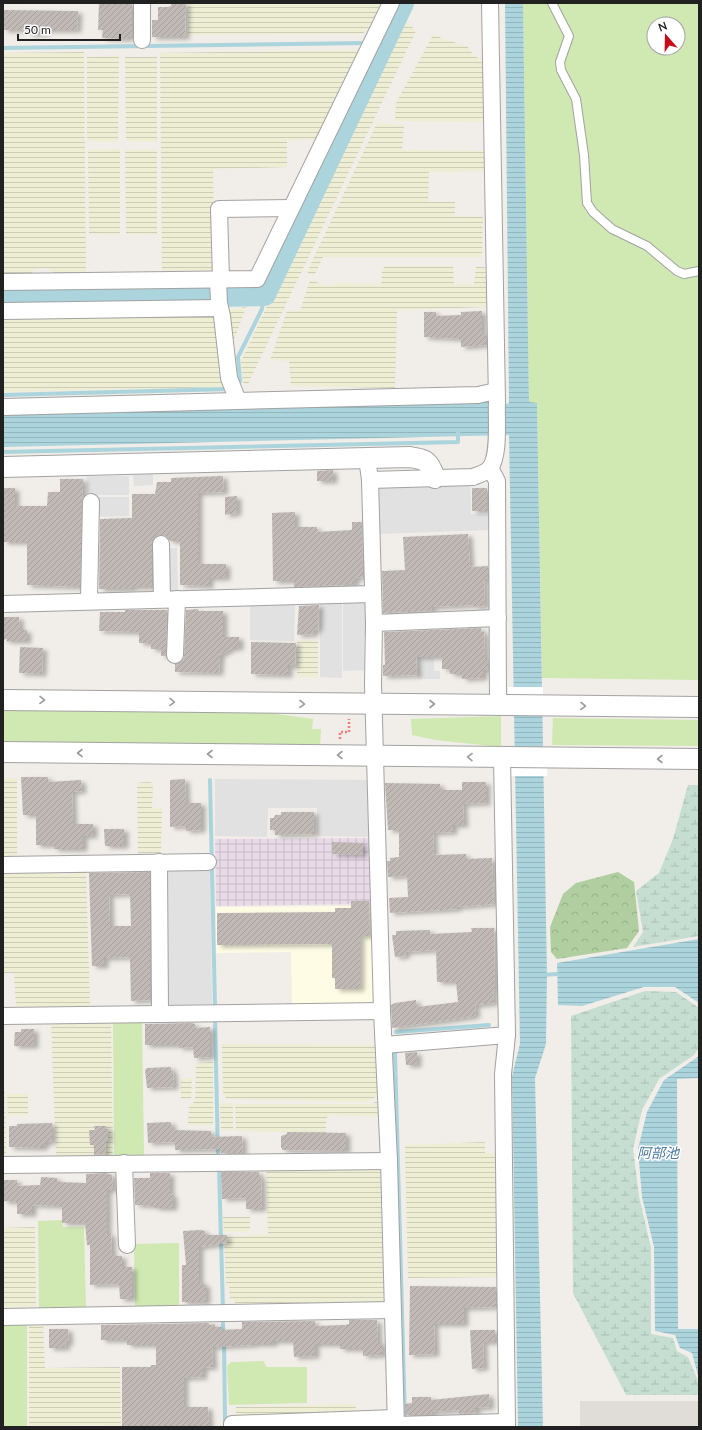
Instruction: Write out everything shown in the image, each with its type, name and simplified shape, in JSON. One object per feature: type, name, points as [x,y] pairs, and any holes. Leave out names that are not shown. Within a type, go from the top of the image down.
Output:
[{"type":"street","points":[[142,3],[142,40]]},
{"type":"street","points":[[3,282],[219,281],[258,278],[391,3]]},
{"type":"street","points":[[370,480],[473,477],[482,474],[490,468],[496,450],[490,3]]},
{"type":"street","points":[[234,391],[220,306],[219,209],[291,208]]},
{"type":"street","points":[[3,311],[220,306]]},
{"type":"street","points":[[3,407],[234,391],[496,396]]},
{"type":"street","points":[[3,467],[410,457],[423,459],[431,467],[435,478]]},
{"type":"street","points":[[367,458],[370,480],[374,623],[372,654],[382,1011],[389,1161],[392,1310],[400,1424]]},
{"type":"street","points":[[490,468],[497,481],[498,618],[503,704]]},
{"type":"street","points":[[89,601],[91,502]]},
{"type":"street","points":[[161,544],[175,655]]},
{"type":"street","points":[[3,604],[373,594]]},
{"type":"street","points":[[374,623],[498,618]]},
{"type":"street","points":[[3,700],[699,707]]},
{"type":"street","points":[[3,752],[699,759]]},
{"type":"street","points":[[232,1427],[232,1424],[507,1424],[503,1074],[507,1035],[505,757]]},
{"type":"street","points":[[159,862],[160,1013]]},
{"type":"street","points":[[3,864],[208,862]]},
{"type":"street","points":[[3,1016],[382,1011]]},
{"type":"street","points":[[384,1045],[507,1035]]},
{"type":"street","points":[[3,1165],[389,1161]]},
{"type":"street","points":[[124,1163],[127,1245]]},
{"type":"street","points":[[3,1317],[392,1310]]},
{"type":"lane","points":[[552,3],[569,36],[560,62],[561,70],[576,99],[584,155],[587,203],[593,212],[612,230],[647,246],[677,271],[684,274],[699,271]]},
{"type":"path","points":[[340,740],[340,732],[349,732],[349,719]]},
{"type":"shaded area","points":[[153,474],[153,485],[134,486],[133,475]]},
{"type":"shaded area","points":[[87,476],[129,476],[129,495],[87,495]]},
{"type":"shaded area","points":[[470,482],[471,514],[489,514],[489,530],[378,534],[376,492],[383,485]]},
{"type":"shaded area","points":[[93,497],[129,497],[129,516],[93,517]]},
{"type":"shaded area","points":[[164,548],[177,548],[178,593],[165,593]]},
{"type":"shaded area","points":[[368,601],[368,624],[364,639],[365,670],[343,671],[343,602]]},
{"type":"shaded area","points":[[320,602],[342,602],[342,678],[320,677]]},
{"type":"shaded area","points":[[250,603],[295,604],[294,641],[250,640]]},
{"type":"shaded area","points":[[418,657],[434,658],[434,671],[440,671],[440,679],[418,679]]},
{"type":"shaded area","points":[[215,779],[369,780],[371,837],[317,836],[317,808],[268,808],[267,837],[215,836]]},
{"type":"shaded area","points":[[374,838],[374,904],[216,906],[215,839]]},
{"type":"shaded area","points":[[210,867],[212,1004],[165,1005],[163,868]]},
{"type":"shaded area","points":[[375,906],[375,1003],[372,1007],[292,1007],[291,952],[216,953],[216,907]]},
{"type":"shaded area","points":[[580,1401],[699,1401],[699,1427],[580,1427]]},
{"type":"green space","points":[[188,3],[385,3],[374,27],[361,34],[188,35]]},
{"type":"green space","points":[[523,3],[699,3],[699,680],[542,678],[537,403],[529,403]]},
{"type":"green space","points":[[408,23],[416,31],[248,384],[243,383],[241,361],[402,24]]},
{"type":"green space","points":[[433,35],[468,47],[474,56],[483,60],[484,122],[395,121],[396,103]]},
{"type":"green space","points":[[363,50],[319,139],[287,140],[287,167],[213,169],[215,266],[213,270],[162,271],[160,53]]},
{"type":"green space","points":[[84,52],[86,274],[57,275],[47,268],[41,268],[34,270],[29,277],[3,276],[3,53]]},
{"type":"green space","points":[[119,56],[118,142],[87,141],[87,57]]},
{"type":"green space","points":[[125,57],[157,57],[157,142],[126,141]]},
{"type":"green space","points":[[377,123],[404,125],[402,150],[485,151],[486,171],[429,172],[428,202],[455,202],[455,216],[483,217],[482,257],[323,257],[314,276],[307,272]]},
{"type":"green space","points":[[120,149],[120,235],[89,234],[88,150]]},
{"type":"green space","points":[[157,149],[157,235],[126,234],[125,150]]},
{"type":"green space","points":[[385,266],[453,266],[454,284],[474,284],[476,266],[488,268],[488,307],[397,310],[395,388],[291,386],[289,361],[270,360],[287,311],[300,311],[310,280],[327,286],[339,283],[381,284],[382,270]]},
{"type":"green space","points":[[246,307],[234,340],[228,340],[228,310]]},
{"type":"green space","points":[[218,316],[226,387],[3,392],[3,317]]},
{"type":"green space","points":[[297,640],[318,641],[318,677],[297,677]]},
{"type":"green space","points":[[3,707],[255,711],[313,719],[312,729],[321,729],[320,745],[3,743]]},
{"type":"green space","points":[[501,716],[501,747],[435,740],[412,735],[411,719]]},
{"type":"green space","points":[[553,718],[699,720],[699,746],[552,745]]},
{"type":"green space","points":[[3,778],[17,778],[17,854],[10,857],[3,857]]},
{"type":"green space","points":[[137,783],[153,783],[152,808],[162,808],[161,853],[138,853]]},
{"type":"green space","points":[[688,785],[699,785],[699,936],[633,947],[643,932],[636,891],[659,873],[673,839]]},
{"type":"green space","points":[[55,868],[58,874],[66,875],[69,870],[86,869],[90,1006],[16,1007],[14,973],[3,973],[3,869],[8,873]]},
{"type":"green space","points":[[618,872],[634,882],[639,931],[627,948],[557,959],[551,952],[550,927],[563,894],[576,883]]},
{"type":"green space","points":[[645,991],[676,992],[699,1008],[699,1048],[694,1055],[659,1079],[642,1110],[633,1149],[639,1196],[651,1248],[651,1334],[673,1338],[677,1351],[688,1357],[699,1383],[699,1395],[626,1395],[573,1293],[571,1016]]},
{"type":"green space","points":[[51,1020],[111,1020],[113,1156],[56,1157]]},
{"type":"green space","points":[[113,1020],[142,1020],[144,1156],[114,1156]]},
{"type":"green space","points":[[222,1044],[377,1045],[379,1095],[367,1102],[228,1099],[225,1097],[223,1092]]},
{"type":"green space","points":[[213,1062],[213,1125],[188,1125],[189,1106],[195,1101],[196,1063]]},
{"type":"green space","points":[[181,1078],[192,1078],[191,1099],[181,1099]]},
{"type":"green space","points":[[3,1089],[5,1092],[6,1156],[3,1156]]},
{"type":"green space","points":[[7,1094],[28,1094],[28,1115],[8,1115]]},
{"type":"green space","points":[[379,1101],[380,1117],[329,1115],[326,1119],[326,1133],[236,1131],[235,1104],[369,1104]]},
{"type":"green space","points":[[220,1103],[233,1103],[233,1130],[221,1131]]},
{"type":"green space","points":[[485,1142],[485,1153],[498,1153],[500,1277],[408,1278],[405,1145]]},
{"type":"green space","points":[[266,1169],[383,1170],[386,1301],[235,1304],[235,1301],[230,1299],[229,1286],[226,1286],[224,1237],[268,1234]]},
{"type":"green space","points":[[223,1217],[250,1217],[250,1231],[224,1232]]},
{"type":"green space","points":[[62,1220],[63,1227],[84,1227],[86,1308],[39,1308],[38,1221]]},
{"type":"green space","points":[[35,1227],[36,1307],[3,1307],[3,1228]]},
{"type":"green space","points":[[179,1243],[179,1307],[135,1307],[134,1244]]},
{"type":"green space","points":[[27,1322],[27,1427],[3,1427],[3,1323]]},
{"type":"green space","points":[[43,1322],[45,1368],[120,1367],[121,1427],[105,1427],[105,1425],[75,1425],[75,1427],[29,1427],[29,1323]]},
{"type":"green space","points":[[263,1361],[267,1367],[307,1367],[307,1403],[229,1405],[227,1366],[231,1362]]},
{"type":"green space","points":[[355,1404],[356,1409],[359,1410],[359,1415],[236,1419],[236,1407]]},
{"type":"water","points":[[505,3],[523,3],[529,402],[537,403],[547,975],[546,1044],[535,1078],[543,1427],[518,1427],[512,1076],[520,1044],[509,435],[3,447],[3,413],[491,400],[507,404],[509,403]]},
{"type":"water","points":[[699,939],[699,1003],[675,987],[644,987],[582,1006],[558,1005],[557,963]]},
{"type":"water","name":"阿部池","points":[[699,1056],[699,1078],[677,1079],[678,1329],[699,1329],[699,1379],[692,1353],[680,1348],[675,1335],[655,1331],[654,1247],[642,1197],[638,1149],[647,1112],[664,1080]]},
{"type":"pier","points":[[508,687],[543,687],[543,714],[508,714]]},
{"type":"pier","points":[[509,747],[547,747],[547,776],[508,776]]},
{"type":"building","points":[[99,3],[132,3],[132,37],[128,37],[128,39],[102,38],[103,30],[98,30]]},
{"type":"building","points":[[171,3],[186,3],[185,37],[152,37],[152,20],[158,20],[158,7],[168,7],[171,6]]},
{"type":"building","points":[[3,10],[78,11],[77,30],[45,30],[45,34],[29,34],[29,30],[3,30]]},
{"type":"building","points":[[482,311],[482,334],[486,334],[486,345],[461,347],[461,339],[424,337],[424,312],[436,312],[436,316],[461,315],[461,312]]},
{"type":"building","points":[[333,470],[333,481],[317,481],[317,471]]},
{"type":"building","points":[[223,476],[224,492],[198,493],[198,564],[226,564],[226,578],[209,578],[209,586],[180,585],[180,541],[170,541],[166,536],[160,535],[156,536],[152,544],[152,587],[132,587],[132,589],[99,589],[100,519],[132,518],[132,494],[155,494],[157,482],[171,482],[171,478]]},
{"type":"building","points":[[60,479],[83,479],[80,587],[27,585],[27,542],[3,542],[3,488],[15,488],[15,506],[47,506],[48,492],[60,492]]},
{"type":"building","points":[[472,488],[487,488],[487,511],[472,511]]},
{"type":"building","points":[[237,496],[237,513],[225,515],[225,497]]},
{"type":"building","points":[[295,512],[295,527],[317,527],[317,532],[352,530],[352,522],[362,522],[363,577],[355,578],[355,584],[345,585],[294,587],[294,581],[273,581],[272,513]]},
{"type":"building","points":[[468,534],[470,567],[488,566],[488,579],[484,579],[485,606],[474,607],[474,605],[432,607],[432,611],[383,613],[382,571],[405,570],[403,537]]},
{"type":"building","points":[[319,605],[318,630],[314,629],[314,634],[297,635],[299,606]]},
{"type":"building","points":[[198,609],[198,611],[223,611],[223,637],[239,637],[239,648],[232,648],[220,655],[219,673],[175,672],[175,664],[183,660],[184,656],[186,610]]},
{"type":"building","points":[[125,610],[167,610],[166,656],[161,656],[161,649],[151,649],[151,643],[139,643],[139,633],[137,632],[99,631],[100,612],[125,612]]},
{"type":"building","points":[[3,617],[19,617],[20,630],[27,630],[27,641],[3,640]]},
{"type":"building","points":[[481,628],[481,632],[484,632],[485,659],[488,659],[488,670],[483,670],[483,678],[462,679],[462,674],[450,674],[450,669],[442,669],[442,657],[416,657],[417,675],[383,676],[383,665],[385,665],[384,632]]},
{"type":"building","points":[[251,642],[296,643],[295,666],[288,666],[288,675],[251,674]]},
{"type":"building","points":[[20,647],[43,648],[42,674],[19,673]]},
{"type":"building","points":[[21,777],[48,777],[48,782],[81,780],[82,791],[72,792],[73,824],[93,824],[93,836],[83,836],[83,849],[54,849],[54,845],[36,845],[36,815],[23,815]]},
{"type":"building","points":[[185,779],[186,803],[201,803],[201,830],[186,831],[185,826],[170,827],[170,780]]},
{"type":"building","points":[[462,782],[486,782],[486,803],[463,804],[464,825],[453,825],[453,832],[433,833],[434,855],[466,854],[466,859],[492,858],[494,904],[457,907],[457,909],[390,913],[389,898],[408,897],[407,876],[388,877],[387,861],[390,861],[390,858],[399,857],[399,830],[388,830],[385,783],[440,784],[440,790],[462,790]]},
{"type":"building","points":[[281,812],[314,812],[314,834],[275,835],[275,830],[270,830],[270,818],[274,818],[275,815],[281,815]]},
{"type":"building","points":[[104,829],[124,829],[124,846],[105,846]]},
{"type":"building","points":[[332,842],[363,843],[362,855],[332,854]]},
{"type":"building","points":[[150,872],[150,1000],[131,1001],[130,957],[104,958],[104,966],[92,966],[89,873]],"holes":[[[130,894],[131,926],[110,926],[109,895]]]},
{"type":"building","points":[[351,901],[369,901],[370,936],[360,936],[360,989],[335,989],[335,978],[332,978],[332,944],[217,945],[217,913],[335,912],[335,908],[351,908]]},
{"type":"building","points":[[471,928],[494,928],[494,1003],[475,1005],[476,1015],[470,1017],[392,1028],[391,1005],[395,1003],[416,1000],[417,1007],[458,1002],[456,982],[437,982],[436,950],[405,952],[406,956],[395,957],[392,935],[396,935],[396,931],[430,930],[430,934],[472,932]]},
{"type":"building","points":[[145,1024],[195,1024],[195,1028],[210,1027],[210,1057],[194,1058],[193,1047],[179,1048],[179,1045],[145,1045]]},
{"type":"building","points":[[21,1029],[34,1029],[34,1046],[14,1046],[15,1032],[21,1032]]},
{"type":"building","points":[[417,1052],[417,1065],[406,1065],[405,1053]]},
{"type":"building","points":[[171,1067],[171,1071],[173,1071],[174,1087],[147,1088],[145,1070],[147,1068]]},
{"type":"building","points":[[171,1122],[172,1130],[211,1131],[211,1137],[242,1136],[243,1153],[221,1153],[221,1149],[175,1150],[175,1142],[148,1143],[147,1123]]},
{"type":"building","points":[[52,1123],[52,1142],[45,1142],[45,1146],[42,1146],[42,1148],[9,1147],[9,1126],[17,1126],[17,1124]]},
{"type":"building","points":[[94,1126],[106,1126],[106,1129],[108,1129],[108,1141],[105,1141],[106,1154],[94,1155],[94,1145],[90,1145],[89,1130],[95,1130]]},
{"type":"building","points":[[287,1132],[346,1133],[346,1151],[282,1150],[281,1136],[287,1134]]},
{"type":"building","points":[[221,1172],[259,1172],[259,1177],[261,1177],[262,1209],[246,1209],[246,1198],[222,1199]]},
{"type":"building","points":[[106,1173],[112,1175],[113,1190],[107,1190],[107,1234],[111,1234],[112,1256],[122,1256],[122,1267],[132,1267],[132,1299],[120,1299],[119,1284],[90,1285],[90,1245],[87,1245],[85,1223],[62,1223],[62,1206],[32,1205],[32,1214],[17,1214],[17,1202],[3,1201],[3,1180],[17,1180],[17,1186],[40,1185],[41,1177],[57,1178],[57,1182],[86,1183],[86,1174]]},
{"type":"building","points":[[150,1173],[170,1173],[170,1194],[173,1195],[173,1208],[155,1208],[155,1206],[135,1205],[134,1178],[150,1178]]},
{"type":"building","points":[[183,1231],[205,1231],[205,1235],[227,1235],[227,1243],[199,1247],[199,1282],[203,1282],[203,1285],[206,1285],[206,1302],[182,1302],[182,1265],[186,1265]]},
{"type":"building","points":[[410,1286],[496,1287],[496,1307],[464,1308],[464,1324],[434,1324],[435,1354],[409,1355]]},
{"type":"building","points":[[349,1320],[377,1320],[378,1343],[382,1343],[382,1355],[363,1356],[363,1349],[340,1349],[340,1344],[315,1344],[315,1356],[294,1357],[293,1341],[273,1341],[273,1344],[212,1347],[213,1367],[203,1368],[203,1377],[184,1378],[184,1407],[208,1407],[209,1427],[122,1427],[122,1367],[151,1367],[151,1365],[156,1365],[156,1345],[127,1345],[127,1340],[101,1340],[101,1325],[209,1323],[209,1325],[215,1324],[215,1327],[221,1327],[221,1330],[242,1329],[242,1322],[315,1321],[315,1326],[345,1325],[349,1324]]},
{"type":"building","points":[[49,1329],[68,1329],[69,1343],[65,1343],[66,1348],[49,1348]]},
{"type":"building","points":[[470,1330],[495,1330],[495,1342],[483,1342],[484,1368],[472,1369]]},
{"type":"building","points":[[489,1394],[490,1407],[476,1408],[476,1413],[459,1414],[459,1410],[432,1412],[432,1415],[405,1415],[405,1404],[412,1403],[412,1397],[431,1397],[431,1400]]},
{"type":"waterway","points":[[3,299],[264,294],[402,3]]},
{"type":"waterway","points":[[3,48],[367,43]]},
{"type":"waterway","points":[[236,386],[240,381],[238,357],[262,309],[264,294]]},
{"type":"waterway","points":[[3,395],[229,389]]},
{"type":"waterway","points":[[3,452],[458,442],[458,432]]},
{"type":"waterway","points":[[210,780],[215,1007],[213,1007]]},
{"type":"waterway","points":[[542,975],[557,974]]},
{"type":"waterway","points":[[215,1018],[218,1157]]},
{"type":"waterway","points":[[396,1032],[489,1025]]},
{"type":"waterway","points":[[395,1054],[405,1422]]},
{"type":"waterway","points":[[219,1169],[223,1310]]},
{"type":"waterway","points":[[223,1320],[223,1334]]},
{"type":"waterway","points":[[224,1342],[225,1424]]}]
